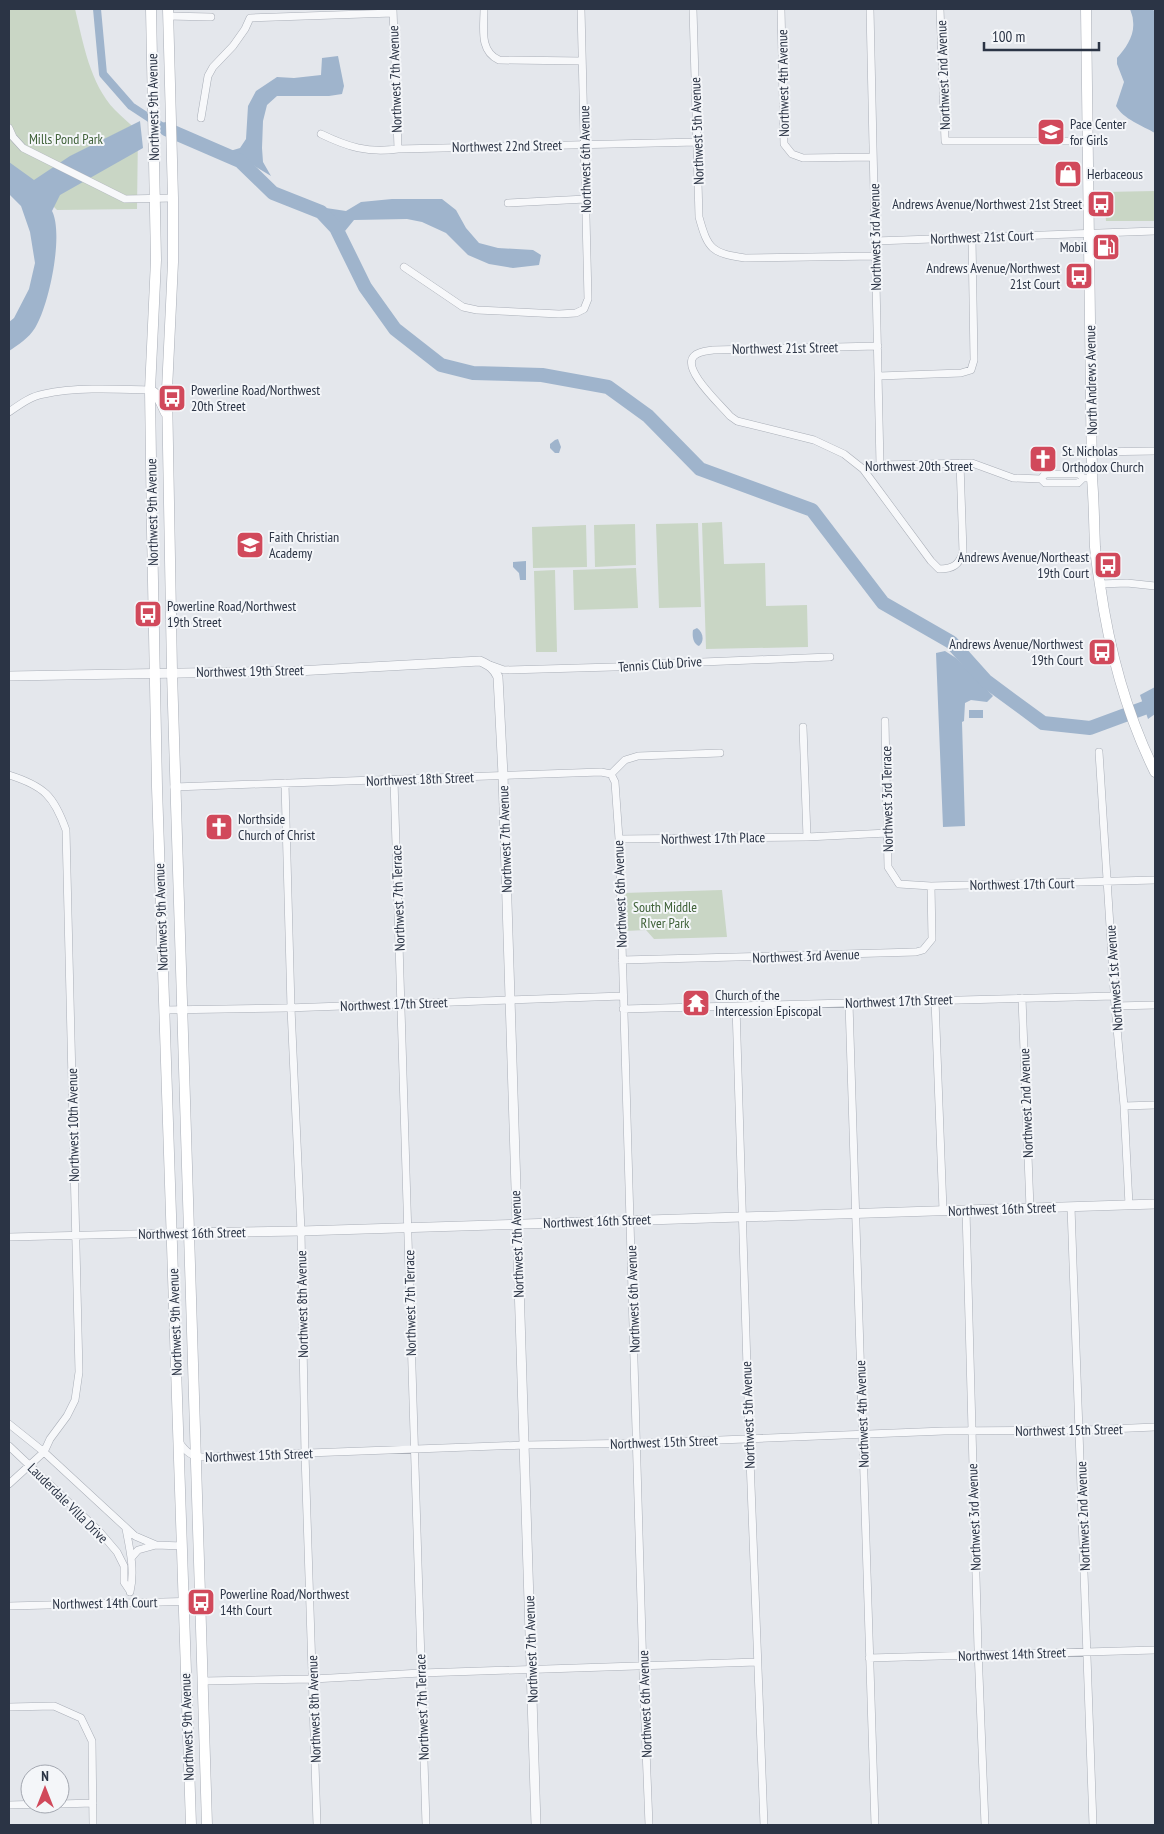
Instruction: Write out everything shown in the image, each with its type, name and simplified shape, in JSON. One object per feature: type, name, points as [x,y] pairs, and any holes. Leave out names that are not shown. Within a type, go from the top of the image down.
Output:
[{"type":"main road","name":"Northwest 9th Avenue","points":[[151,9],[156,260],[150,390],[157,787],[191,1825]]},
{"type":"main road","points":[[160,9],[168,12]]},
{"type":"main road","name":"North Andrews Avenue","points":[[1086,9],[1092,452],[1088,478],[1095,526],[1095,547],[1100,584],[1114,659],[1125,699],[1155,772]]},
{"type":"main road","name":"Northwest 9th Avenue","points":[[168,12],[173,262],[167,416],[174,787],[207,1825]]},
{"type":"main road","points":[[151,363],[167,390]]},
{"type":"main road","points":[[150,390],[158,396],[167,416]]},
{"type":"street","points":[[484,9],[485,46],[490,56],[499,60],[582,61]]},
{"type":"street","name":"Northwest 6th Avenue","points":[[404,267],[463,307],[477,310],[559,314],[576,313],[584,309],[588,299],[581,9]]},
{"type":"street","name":"Northwest 5th Avenue","points":[[693,9],[699,217],[705,239],[713,249],[745,258],[876,256]]},
{"type":"street","name":"Northwest 4th Avenue","points":[[781,9],[784,144],[792,154],[803,158],[873,157]]},
{"type":"street","name":"Northwest 3rd Avenue","points":[[870,9],[880,465]]},
{"type":"street","name":"Northwest 2nd Avenue","points":[[940,9],[945,141],[1088,141]]},
{"type":"street","points":[[201,118],[208,76],[213,67],[233,46],[250,18],[393,11]]},
{"type":"street","name":"Northwest 7th Avenue","points":[[393,11],[398,148]]},
{"type":"street","points":[[168,12],[212,17]]},
{"type":"street","points":[[9,128],[11,138],[23,148],[108,192],[125,199],[173,198]]},
{"type":"street","name":"Northwest 22nd Street","points":[[320,134],[337,142],[367,151],[398,148],[697,142]]},
{"type":"street","points":[[508,203],[586,199]]},
{"type":"street","name":"Northwest 21st Court","points":[[875,241],[1155,231]]},
{"type":"street","points":[[879,376],[961,374],[971,370],[974,360],[972,238]]},
{"type":"street","name":"Northwest 21st Street","points":[[693,357],[699,353],[713,350],[878,346]]},
{"type":"street","name":"Northwest 20th Street","points":[[693,357],[690,365],[694,374],[730,416],[737,421],[814,440],[844,454],[863,470],[880,465],[972,463],[1012,478],[1041,479],[1045,474],[1079,474],[1088,478]]},
{"type":"street","points":[[9,412],[29,399],[42,394],[77,391],[150,390]]},
{"type":"street","points":[[1092,452],[1155,451]]},
{"type":"street","points":[[863,470],[931,561],[940,569],[953,568],[960,561],[963,552],[960,463]]},
{"type":"street","points":[[1100,584],[1127,583],[1155,586]]},
{"type":"street","name":"Tennis Club Drive","points":[[490,666],[504,670],[648,666],[652,664],[713,660],[830,657]]},
{"type":"street","name":"Northwest 19th Street","points":[[9,676],[297,671],[480,661],[490,666]]},
{"type":"street","name":"Northwest 7th Avenue","points":[[490,666],[496,671],[498,677],[503,775],[536,1825]]},
{"type":"street","name":"Northwest 3rd Terrace","points":[[885,721],[888,868],[893,876]]},
{"type":"street","points":[[803,727],[808,837]]},
{"type":"street","name":"Northwest 1st Avenue","points":[[1099,752],[1115,1006],[1124,1106],[1129,1205]]},
{"type":"street","points":[[610,774],[624,760],[638,756],[720,754]]},
{"type":"street","name":"Northwest 18th Street","points":[[174,787],[601,772],[610,774]]},
{"type":"street","name":"Northwest 6th Avenue","points":[[610,774],[615,782],[619,839],[649,1825]]},
{"type":"street","name":"Northwest 10th Avenue","points":[[9,775],[30,782],[46,793],[59,810],[66,830],[79,1372],[75,1400],[67,1416],[50,1439],[44,1452]]},
{"type":"street","name":"Northwest 7th Terrace","points":[[394,780],[426,1825]]},
{"type":"street","name":"Northwest 8th Avenue","points":[[285,783],[291,1008],[301,1231],[305,1454],[314,1679],[317,1825]]},
{"type":"street","name":"Northwest 17th Place","points":[[619,839],[808,837],[888,833]]},
{"type":"street","name":"Northwest 17th Court","points":[[893,876],[899,884],[931,886],[1155,880]]},
{"type":"street","name":"Northwest 3rd Avenue","points":[[622,960],[916,952],[923,950],[932,939],[931,886]]},
{"type":"street","name":"Northwest 17th Street","points":[[164,1010],[291,1008],[623,996]]},
{"type":"street","name":"Northwest 17th Street","points":[[624,1009],[1115,996]]},
{"type":"street","name":"Northwest 2nd Avenue","points":[[1022,998],[1030,1208]]},
{"type":"street","points":[[936,1000],[943,1210]]},
{"type":"street","name":"Northwest 4th Avenue","points":[[849,1003],[875,1825]]},
{"type":"street","points":[[1115,1006],[1155,1005]]},
{"type":"street","name":"Northwest 5th Avenue","points":[[736,1006],[749,1438],[764,1825]]},
{"type":"street","points":[[1124,1106],[1155,1105]]},
{"type":"street","name":"Northwest 16th Street","points":[[9,1237],[408,1228],[1155,1204]]},
{"type":"street","name":"Northwest 2nd Avenue","points":[[1071,1207],[1093,1825]]},
{"type":"street","name":"Northwest 3rd Avenue","points":[[966,1210],[978,1655],[985,1825]]},
{"type":"street","name":"Lauderdale Villa Drive","points":[[9,1424],[44,1452],[126,1529],[135,1536],[156,1545]]},
{"type":"street","name":"Northwest 15th Street","points":[[179,1442],[185,1451],[195,1457],[863,1434],[1155,1427]]},
{"type":"street","name":"Lauderdale Villa Drive","points":[[9,1446],[99,1532],[117,1552],[124,1566],[124,1582],[130,1591]]},
{"type":"street","points":[[9,1484],[44,1452]]},
{"type":"street","name":"Lauderdale Villa Drive","points":[[126,1529],[132,1557],[133,1583],[130,1591],[130,1602]]},
{"type":"street","name":"Lauderdale Villa Drive","points":[[132,1557],[138,1550],[156,1545],[182,1546]]},
{"type":"street","name":"Northwest 14th Court","points":[[9,1606],[201,1601]]},
{"type":"street","name":"Northwest 14th Street","points":[[869,1658],[1155,1650]]},
{"type":"street","points":[[203,1681],[314,1679],[421,1673],[757,1662]]},
{"type":"street","points":[[9,1707],[54,1706],[81,1718],[92,1741],[93,1825]]},
{"type":"street","points":[[70,1804],[93,1803]]},
{"type":"green space","name":"Mills Pond Park","points":[[9,9],[75,9],[85,49],[99,88],[115,110],[138,131],[137,209],[57,210],[29,182],[9,168]]},
{"type":"green space","points":[[1155,191],[1155,221],[1106,221],[1104,192]]},
{"type":"green space","points":[[722,522],[724,564],[765,563],[766,606],[807,605],[808,647],[706,649],[702,523]]},
{"type":"green space","points":[[698,523],[701,607],[659,608],[656,524]]},
{"type":"green space","points":[[635,524],[636,565],[595,567],[594,525]]},
{"type":"green space","points":[[586,525],[587,567],[533,568],[532,527]]},
{"type":"green space","points":[[636,568],[638,608],[574,610],[573,570]]},
{"type":"green space","points":[[555,570],[557,652],[536,652],[534,571]]},
{"type":"green space","name":"South Middle RIver Park","points":[[722,890],[727,937],[654,939],[646,930],[625,931],[623,893]]},
{"type":"water","points":[[1130,9],[1153,9],[1155,13],[1155,133],[1123,115],[1116,106],[1124,82],[1117,64],[1117,58],[1127,46],[1133,31],[1133,19]]},
{"type":"water","points":[[338,56],[344,86],[342,94],[329,96],[277,96],[267,105],[263,121],[262,148],[263,162],[271,176],[230,151],[240,148],[246,139],[248,106],[256,91],[277,77],[294,78],[321,75],[322,58]]},
{"type":"water","points":[[140,121],[143,148],[60,195],[52,211],[55,222],[56,252],[45,304],[33,332],[9,351],[9,322],[14,318],[29,289],[35,263],[30,232],[21,206],[9,194],[9,162],[34,180],[70,156]]},
{"type":"water","points":[[392,199],[442,199],[456,210],[466,228],[479,243],[498,248],[533,250],[541,255],[539,265],[513,268],[489,264],[468,255],[446,233],[422,222],[407,219],[354,220],[345,231],[326,208],[346,211],[361,202]]},
{"type":"water","points":[[558,439],[561,447],[559,453],[555,453],[550,448],[550,444]]},
{"type":"water","points":[[526,561],[526,580],[520,580],[519,573],[513,567],[513,562]]},
{"type":"water","points":[[697,628],[701,632],[702,637],[702,642],[699,646],[695,644],[693,637],[693,630]]},
{"type":"water","points":[[945,651],[956,658],[993,696],[987,702],[971,700],[965,703],[964,721],[962,722],[965,826],[943,827],[936,653]]},
{"type":"water","points":[[1155,687],[1155,714],[1148,719],[1140,695]]},
{"type":"water","points":[[969,710],[983,710],[983,718],[969,718]]},
{"type":"waterway","points":[[97,9],[103,74],[131,106],[166,129]]},
{"type":"waterway","points":[[166,129],[240,161],[273,193],[321,212],[336,228],[365,287],[395,329],[441,365],[473,373],[542,375],[608,387],[648,416],[700,469],[812,510],[883,603],[951,642],[986,681],[1043,723],[1090,728],[1155,704]]},
{"type":"place","name":"Pace Center for Girls","points":[[1051,132]]},
{"type":"place","name":"Herbaceous","points":[[1068,174]]},
{"type":"place","name":"Andrews Avenue/Northwest 21st Street","points":[[1101,204]]},
{"type":"place","name":"Mobil","points":[[1106,247]]},
{"type":"place","name":"Andrews Avenue/Northwest 21st Court","points":[[1079,276]]},
{"type":"place","name":"Powerline Road/Northwest 20th Street","points":[[172,398]]},
{"type":"place","name":"St. Nicholas Orthodox Church","points":[[1043,459]]},
{"type":"place","name":"Faith Christian Academy","points":[[250,545]]},
{"type":"place","name":"Andrews Avenue/Northeast 19th Court","points":[[1108,565]]},
{"type":"place","name":"Powerline Road/Northwest 19th Street","points":[[148,614]]},
{"type":"place","name":"Andrews Avenue/Northwest 19th Court","points":[[1102,652]]},
{"type":"place","name":"Northside Church of Christ","points":[[219,827]]},
{"type":"place","name":"Church of the Intercession Episcopal","points":[[696,1003]]},
{"type":"place","name":"Powerline Road/Northwest 14th Court","points":[[201,1602]]}]
